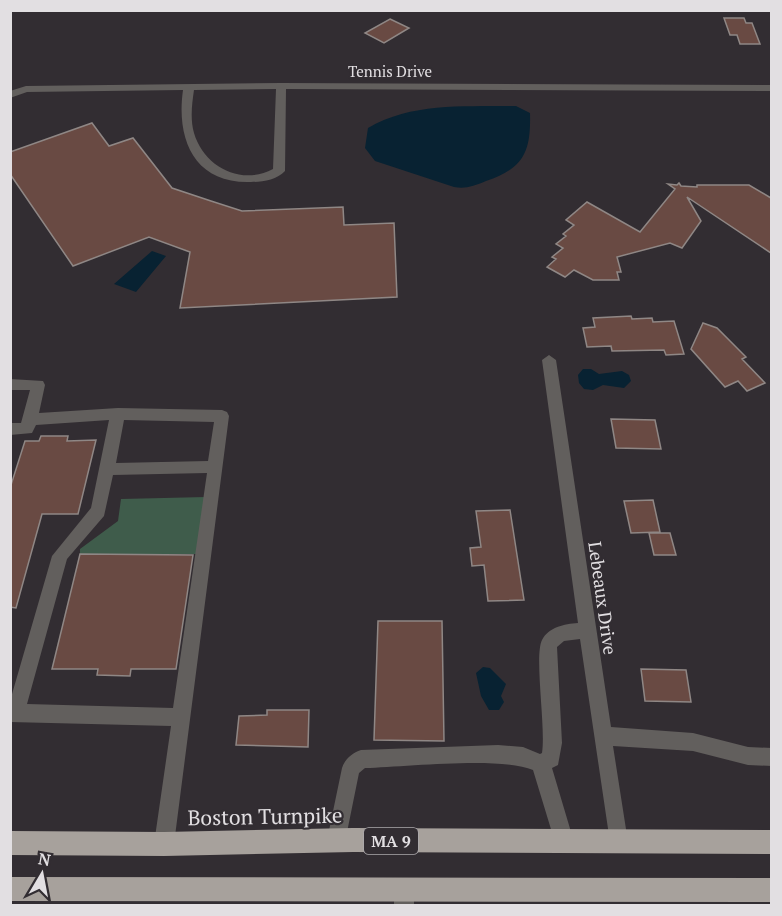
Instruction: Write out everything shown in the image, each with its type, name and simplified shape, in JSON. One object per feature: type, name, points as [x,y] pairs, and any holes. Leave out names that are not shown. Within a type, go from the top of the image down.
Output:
[{"type":"highway","name":"Boston Turnpike","points":[[10,843],[164,844],[337,840],[771,842]]},
{"type":"highway","points":[[10,889],[404,898],[705,898],[771,890]]},
{"type":"street","points":[[189,87],[186,117],[189,136],[195,148],[213,170],[246,180],[270,177],[279,171],[281,86]]},
{"type":"street","name":"Tennis Drive","points":[[10,95],[26,89],[281,86],[771,88]]},
{"type":"street","name":"Lebeaux Drive","points":[[549,360],[618,842]]},
{"type":"street","points":[[10,384],[38,385],[27,429],[10,429]]},
{"type":"street","points":[[30,419],[118,414],[222,416],[164,844]]},
{"type":"street","points":[[118,414],[98,511],[60,556],[13,713],[182,717]]},
{"type":"street","points":[[106,469],[215,467]]},
{"type":"street","points":[[541,764],[551,758],[553,743],[548,646],[552,637],[559,633],[588,630]]},
{"type":"street","points":[[604,736],[693,742],[748,756],[771,757]]},
{"type":"street","points":[[337,840],[351,768],[362,759],[498,754],[523,756],[541,764],[564,842]]},
{"type":"green space","points":[[206,497],[198,554],[80,554],[80,549],[118,521],[121,499]]},
{"type":"water","points":[[516,106],[530,113],[529,138],[523,157],[499,176],[474,186],[454,187],[375,161],[365,148],[368,128],[403,114],[440,108]]},
{"type":"water","points":[[152,251],[166,256],[136,292],[114,284]]},
{"type":"water","points":[[583,369],[591,369],[599,374],[622,371],[629,375],[631,381],[624,388],[603,385],[593,390],[584,389],[579,383],[578,375]]},
{"type":"water","points":[[483,667],[490,668],[506,684],[501,696],[504,702],[499,710],[489,710],[481,696],[476,673]]},
{"type":"building","points":[[724,18],[744,18],[746,23],[752,23],[760,44],[740,44],[737,35],[730,35]]},
{"type":"building","points":[[390,19],[409,28],[384,43],[365,33]]},
{"type":"building","points":[[92,123],[109,146],[133,138],[172,188],[211,201],[242,211],[343,207],[344,225],[394,223],[397,297],[180,308],[190,252],[149,237],[73,266],[10,174],[10,152]]},
{"type":"building","points":[[679,183],[681,186],[697,187],[697,185],[749,185],[771,198],[771,253],[687,197],[701,221],[682,248],[670,243],[617,257],[621,272],[617,272],[619,280],[593,280],[574,270],[565,277],[547,267],[556,259],[552,257],[563,248],[556,244],[574,225],[566,220],[587,202],[640,232],[675,189],[668,184],[677,185]]},
{"type":"building","points":[[631,316],[632,319],[652,318],[653,322],[674,321],[684,354],[666,355],[664,350],[612,351],[611,346],[587,347],[583,328],[595,327],[593,318]]},
{"type":"building","points":[[703,323],[717,328],[746,357],[742,359],[765,383],[747,391],[738,381],[725,387],[691,349]]},
{"type":"building","points":[[611,419],[655,420],[661,449],[616,448]]},
{"type":"building","points":[[41,436],[68,436],[67,441],[96,440],[78,514],[42,514],[16,608],[10,607],[10,488],[25,441],[39,441]]},
{"type":"building","points":[[653,500],[660,532],[631,533],[624,501]]},
{"type":"building","points":[[510,510],[524,600],[488,601],[484,565],[472,566],[470,548],[481,547],[476,511]]},
{"type":"building","points":[[649,533],[670,533],[676,555],[654,555]]},
{"type":"building","points":[[80,554],[193,555],[176,669],[131,669],[130,676],[97,675],[98,669],[52,669]]},
{"type":"building","points":[[378,621],[442,621],[444,741],[374,740]]},
{"type":"building","points":[[641,669],[686,670],[691,702],[645,701]]},
{"type":"building","points":[[267,710],[309,710],[308,747],[236,745],[239,716],[267,715]]}]
